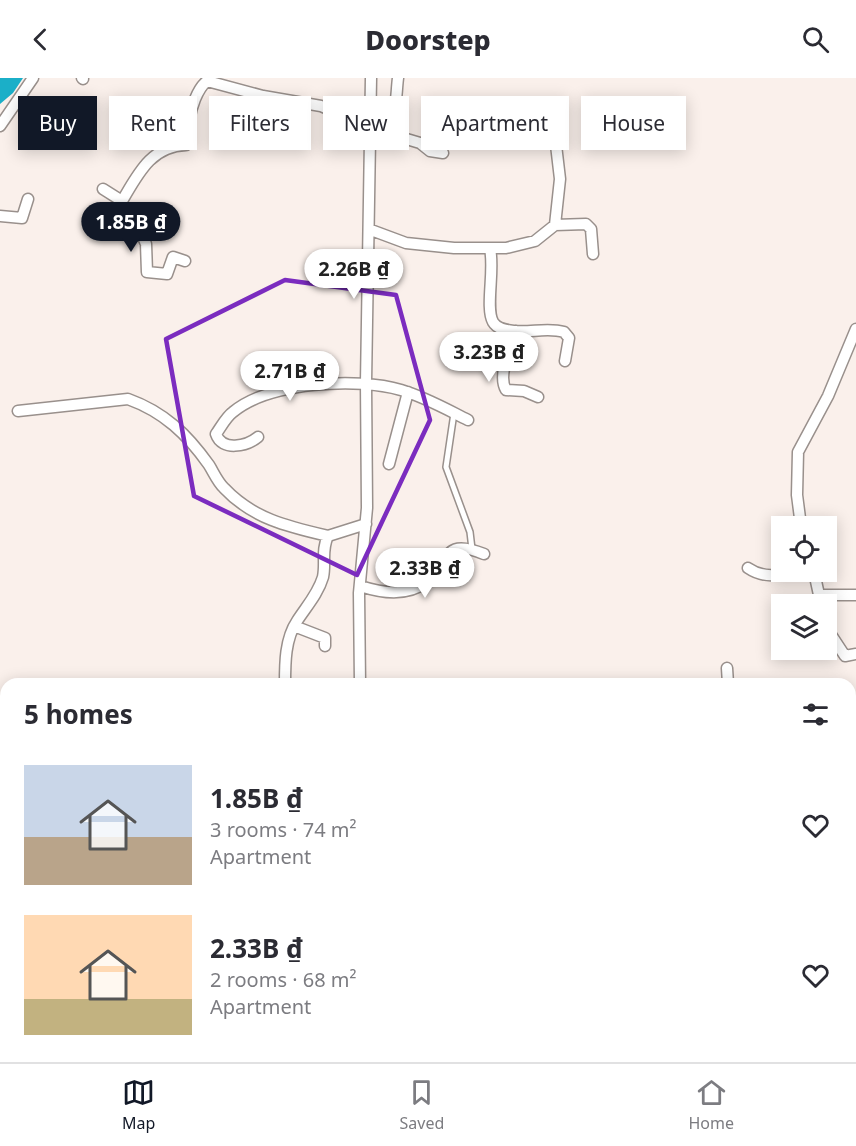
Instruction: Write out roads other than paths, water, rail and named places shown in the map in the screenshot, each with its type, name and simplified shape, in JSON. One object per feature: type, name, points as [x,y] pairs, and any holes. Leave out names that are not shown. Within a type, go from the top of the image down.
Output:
[{"type":"street","points":[[0,126],[33,78]]},
{"type":"street","points":[[371,78],[371,96]]},
{"type":"street","points":[[396,96],[398,78]]},
{"type":"street","points":[[186,261],[173,257],[167,274],[147,272],[146,244],[143,237],[112,223],[111,218],[142,167],[168,146],[186,145],[189,141],[188,122],[202,85],[207,81],[263,96],[323,107]]},
{"type":"street","points":[[409,140],[420,144],[427,150],[443,153]]},
{"type":"street","points":[[360,678],[360,586],[366,524],[366,383],[371,150]]},
{"type":"street","points":[[555,225],[560,179],[556,150]]},
{"type":"street","points":[[103,189],[122,201]]},
{"type":"street","points":[[0,216],[22,218],[28,199]]},
{"type":"street","points":[[371,230],[406,243],[490,249],[526,245],[555,225],[586,224],[591,229],[593,254]]},
{"type":"street","points":[[490,249],[494,264],[492,321],[498,328],[516,331],[564,332],[569,338],[565,361]]},
{"type":"street","points":[[800,516],[797,495],[798,452],[828,396],[856,329]]},
{"type":"street","points":[[516,331],[504,370],[503,385],[507,390],[538,397]]},
{"type":"street","points":[[258,437],[253,441],[231,446],[218,439],[216,434],[233,412],[266,395],[291,387],[366,383],[408,392],[468,420]]},
{"type":"street","points":[[389,464],[408,392]]},
{"type":"street","points":[[18,411],[128,399],[144,404],[167,418],[189,439],[226,490],[255,514],[289,527],[328,536],[366,524]]},
{"type":"street","points":[[285,678],[286,654],[294,626],[308,608],[323,575],[324,544],[328,536]]},
{"type":"street","points":[[360,586],[389,594],[425,584],[434,576],[446,555],[455,549],[472,549],[484,554]]},
{"type":"street","points":[[748,568],[757,574],[771,576]]},
{"type":"street","points":[[837,598],[856,595]]},
{"type":"street","points":[[294,626],[326,638],[326,646]]},
{"type":"street","points":[[837,644],[845,656],[856,654]]},
{"type":"street","points":[[727,668],[728,678]]},
{"type":"lane","points":[[454,413],[446,467],[470,532],[472,549]]},
{"type":"water","points":[[0,78],[23,78],[13,93],[0,104]]}]
